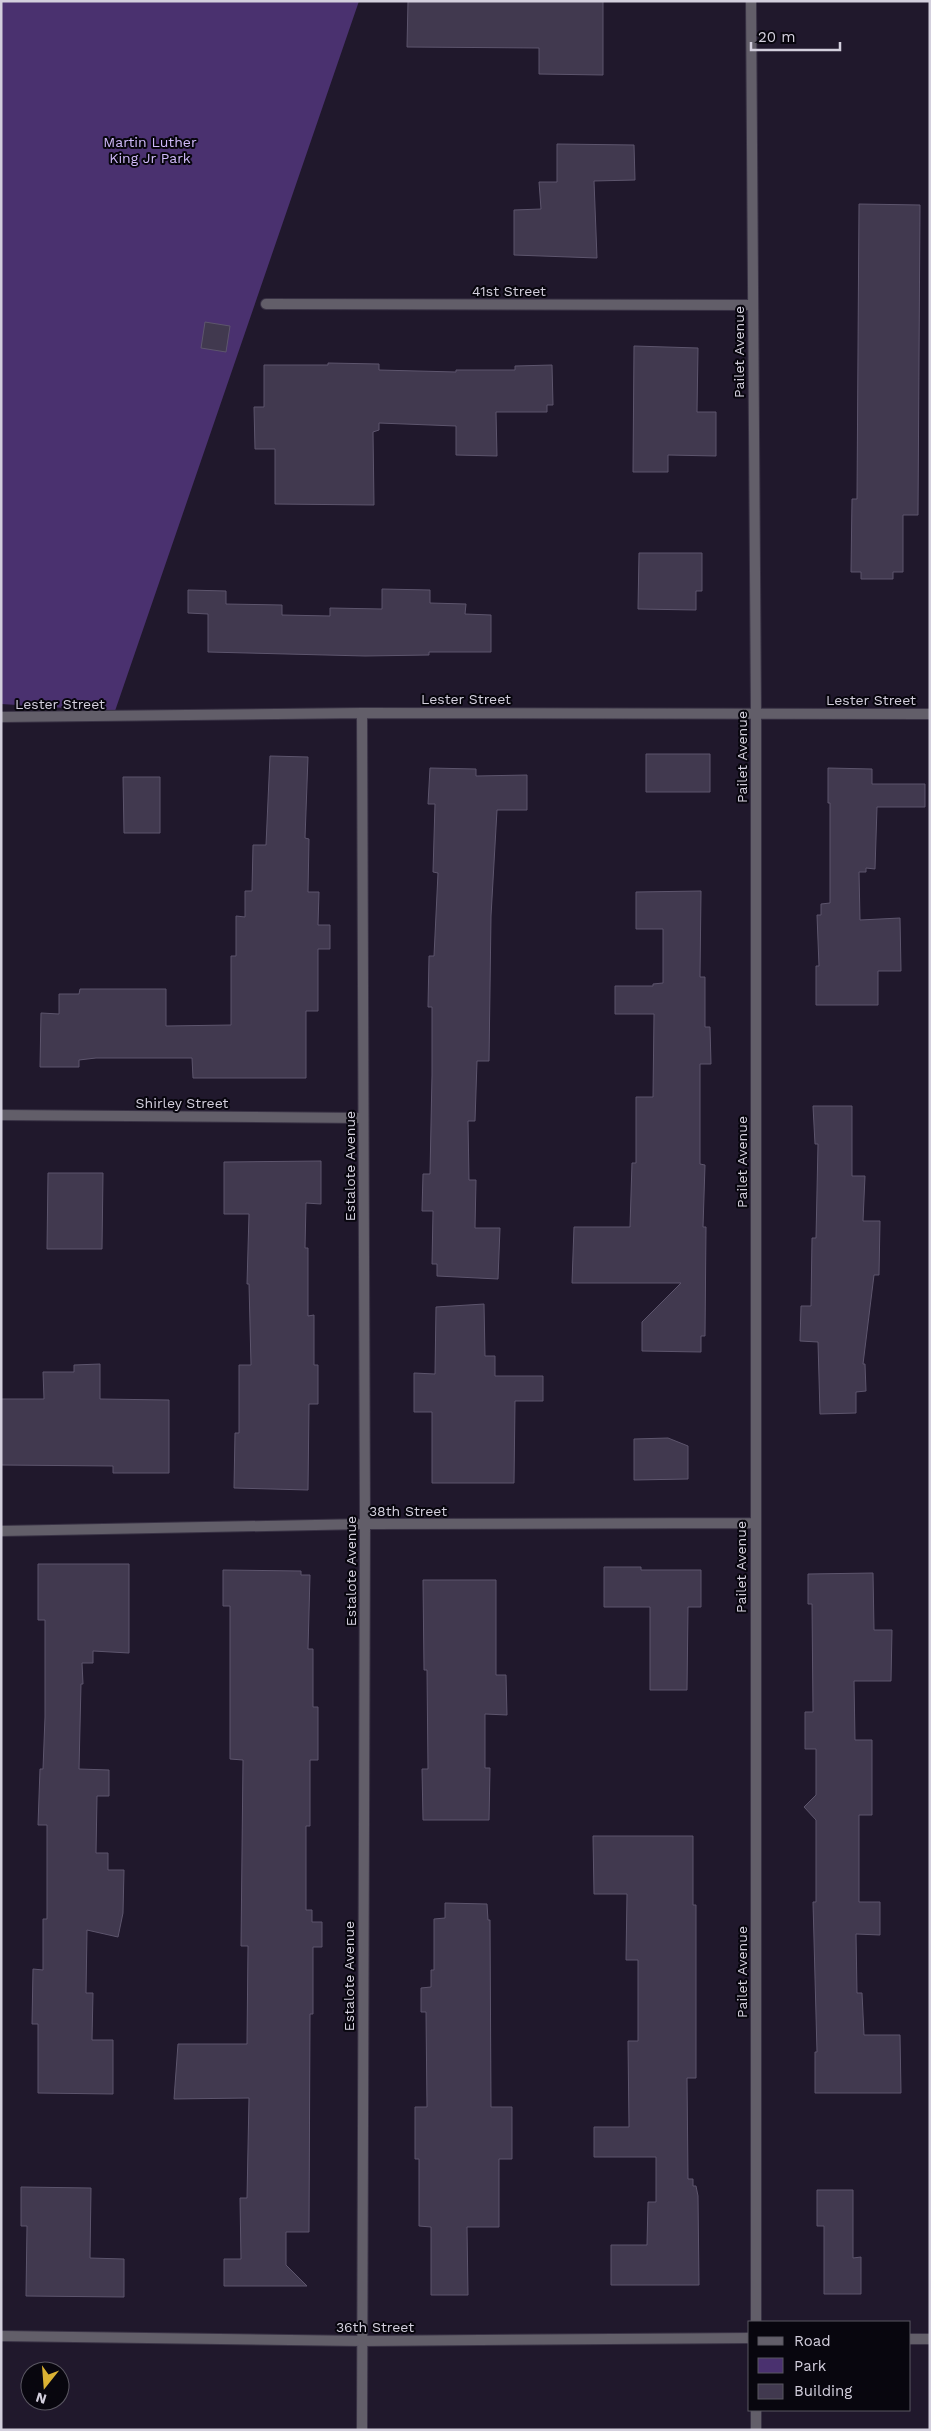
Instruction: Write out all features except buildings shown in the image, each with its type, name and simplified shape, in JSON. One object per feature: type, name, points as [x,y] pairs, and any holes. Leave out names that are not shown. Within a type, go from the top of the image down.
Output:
[{"type":"street","name":"Pailet Avenue","points":[[751,1],[756,714],[756,2321]]},
{"type":"street","name":"41st Street","points":[[266,304],[752,305]]},
{"type":"street","name":"Lester Street","points":[[1,717],[362,713],[930,714]]},
{"type":"street","name":"Estalote Avenue","points":[[362,713],[365,1524],[362,2430]]},
{"type":"street","name":"Shirley Street","points":[[1,1115],[363,1118]]},
{"type":"street","name":"38th Street","points":[[1,1532],[365,1524],[755,1523]]},
{"type":"street","name":"36th Street","points":[[1,2336],[362,2341],[748,2338]]},
{"type":"street","points":[[911,2339],[930,2339]]},
{"type":"street","points":[[756,2411],[756,2430]]},
{"type":"green space","name":"Martin Luther King Jr Park","points":[[1,1],[359,1],[115,711],[1,704]]}]
